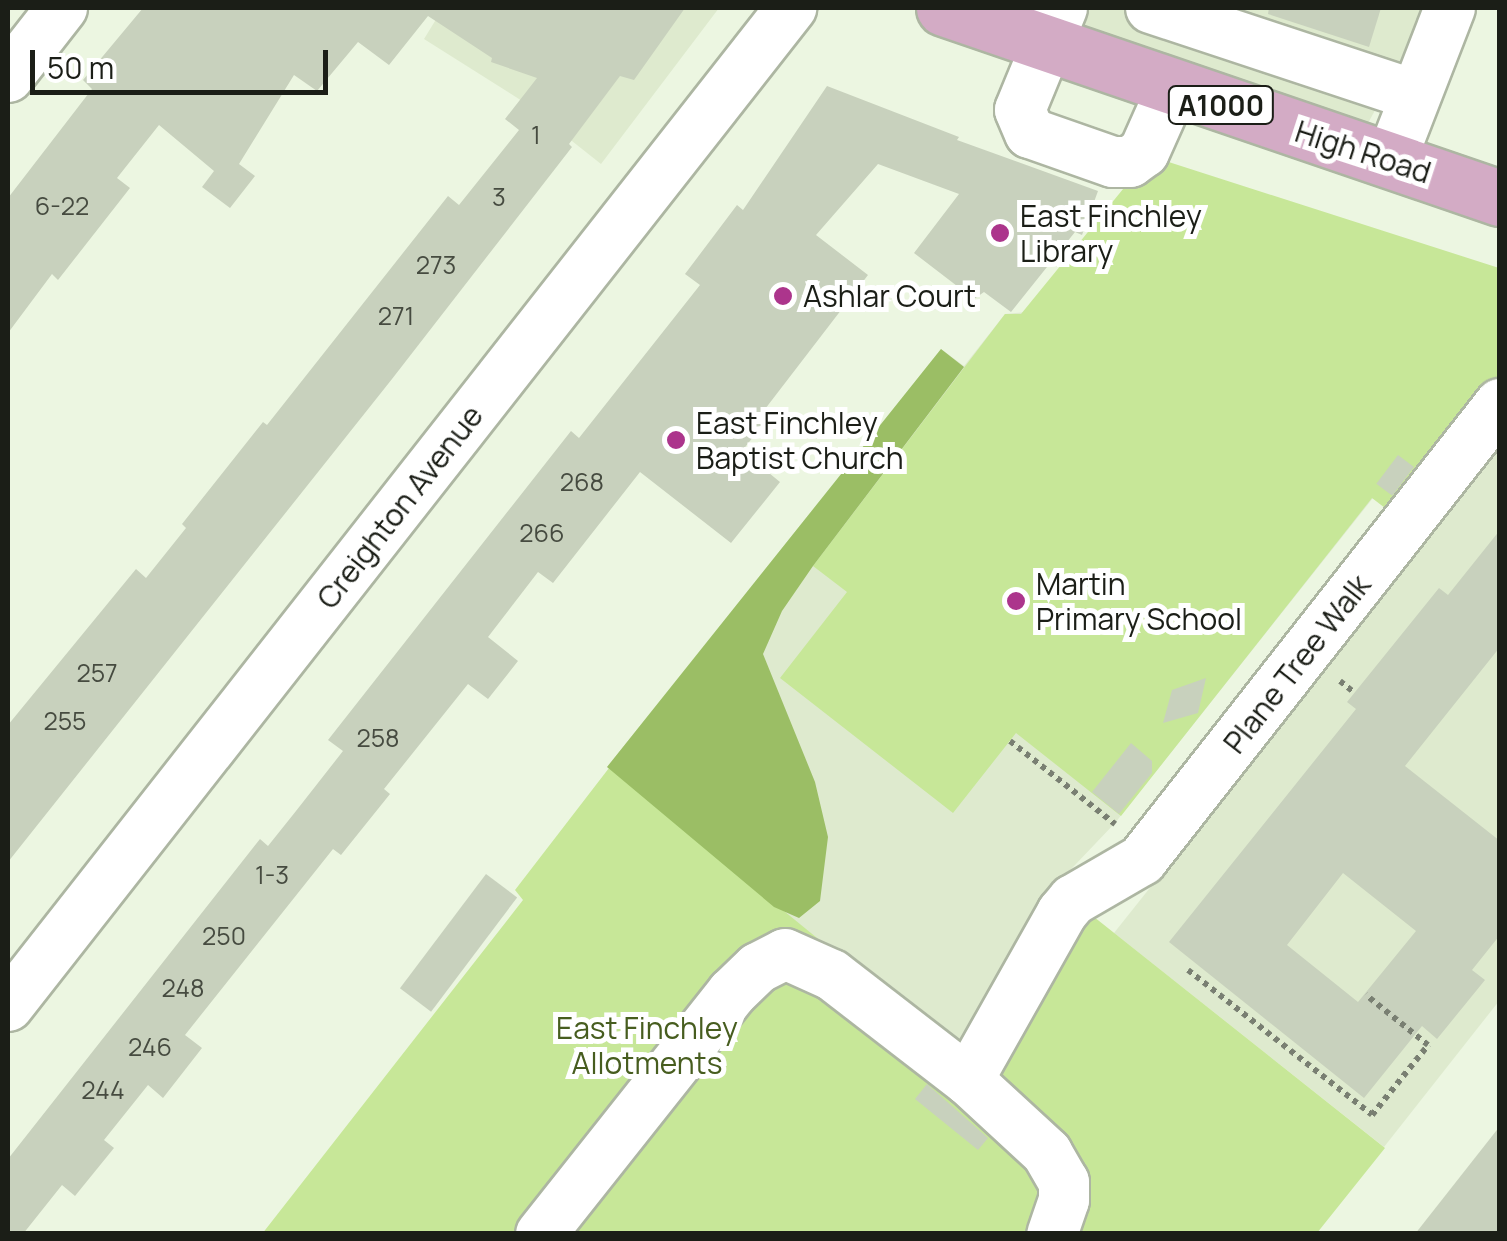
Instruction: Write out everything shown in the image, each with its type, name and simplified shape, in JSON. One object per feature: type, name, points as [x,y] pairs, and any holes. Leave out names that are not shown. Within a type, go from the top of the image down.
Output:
[{"type":"main road","name":"High Road","points":[[944,8],[1055,26],[1172,89],[1500,198]]},
{"type":"street","points":[[8,76],[62,8]]},
{"type":"street","name":"Creighton Avenue","points":[[8,1006],[791,8]]},
{"type":"street","points":[[1151,8],[1414,95]]},
{"type":"street","points":[[1391,160],[1450,8]]},
{"type":"street","points":[[1055,26],[1020,110],[1030,134],[1113,162],[1130,162],[1144,152],[1172,89]]},
{"type":"street","name":"Plane Tree Walk","points":[[968,1080],[1053,926],[1073,900],[1142,860],[1500,404]]},
{"type":"street","points":[[541,1234],[732,994],[758,968],[785,954],[832,975],[968,1080],[1059,1168],[1064,1200],[1052,1234]]},
{"type":"path","points":[[1010,741],[1114,823]]},
{"type":"path","points":[[1188,970],[1372,1116],[1428,1044],[1366,995]]},
{"type":"shaded area","points":[[443,8],[719,8],[601,164],[519,99],[424,39]]},
{"type":"shaded area","points":[[1020,8],[1421,8],[1397,70],[1367,125]]},
{"type":"shaded area","name":"Martin Primary School","points":[[1499,268],[1373,498],[1115,823],[1055,886],[959,1055],[607,767],[941,349],[964,366],[1005,314]]},
{"type":"shaded area","name":"Martin Primary School","points":[[1499,449],[1499,1001],[1384,1147],[1114,933]]},
{"type":"green space","name":"Martin Primary School","points":[[1150,156],[1499,268],[1499,387],[1398,518],[1372,498],[1121,816],[1016,733],[953,813],[780,678],[847,592],[813,566],[1005,314],[1021,314]]},
{"type":"green space","points":[[941,349],[964,367],[813,566],[782,611],[763,654],[815,782],[828,837],[820,901],[799,918],[774,907],[607,767]]},
{"type":"green space","name":"East Finchley Allotments","points":[[609,768],[959,1054],[1055,886],[1385,1148],[1317,1233],[262,1234],[523,900],[515,890]]},
{"type":"building","points":[[143,8],[685,8],[634,80],[620,76],[569,144],[572,147],[392,379],[8,862],[8,725],[136,569],[146,578],[186,528],[182,524],[263,422],[267,425],[448,196],[459,205],[519,130],[505,119],[537,78],[491,62],[492,58],[428,16],[389,65],[358,42],[317,91],[294,75],[239,164],[255,176],[230,208],[202,187],[214,171],[159,125],[117,178],[130,188],[58,280],[52,274],[8,333],[8,198],[92,89],[83,80]]},
{"type":"building","points":[[1269,8],[1381,8],[1369,47],[1268,14]]},
{"type":"building","points":[[827,86],[959,137],[957,140],[1098,191],[1082,235],[1075,232],[1011,312],[984,292],[974,299],[914,253],[959,194],[878,164],[816,235],[868,275],[759,417],[765,422],[742,451],[780,482],[731,543],[640,472],[553,583],[538,572],[488,637],[518,661],[488,699],[468,684],[384,789],[390,794],[341,855],[333,849],[185,1035],[202,1048],[163,1098],[148,1085],[104,1140],[114,1148],[75,1196],[62,1185],[23,1234],[8,1234],[8,1159],[260,839],[268,846],[343,751],[328,740],[571,431],[579,438],[700,285],[685,274],[737,205],[743,210]]},
{"type":"building","points":[[1398,455],[1414,467],[1392,496],[1376,484]]},
{"type":"building","points":[[1500,530],[1500,647],[1405,766],[1500,841],[1500,935],[1472,970],[1485,980],[1437,1039],[1422,1026],[1364,1098],[1169,942],[1356,709],[1347,702],[1439,588],[1448,595]],"holes":[[[1343,873],[1416,931],[1358,1002],[1287,945]]]},
{"type":"building","points":[[1206,678],[1198,713],[1163,723],[1172,690]]},
{"type":"building","points":[[1131,743],[1152,761],[1152,773],[1119,814],[1092,792]]},
{"type":"building","points":[[486,874],[517,897],[431,1012],[400,988]]},
{"type":"building","points":[[927,1084],[988,1138],[978,1150],[915,1099]]},
{"type":"building","points":[[1500,1126],[1500,1234],[1415,1234]]},
{"type":"place","name":"East Finchley Library","points":[[1000,233]]},
{"type":"place","name":"Ashlar Court","points":[[783,296]]},
{"type":"place","name":"East Finchley Baptist Church","points":[[676,440]]},
{"type":"place","name":"Martin Primary School","points":[[1016,601]]}]
